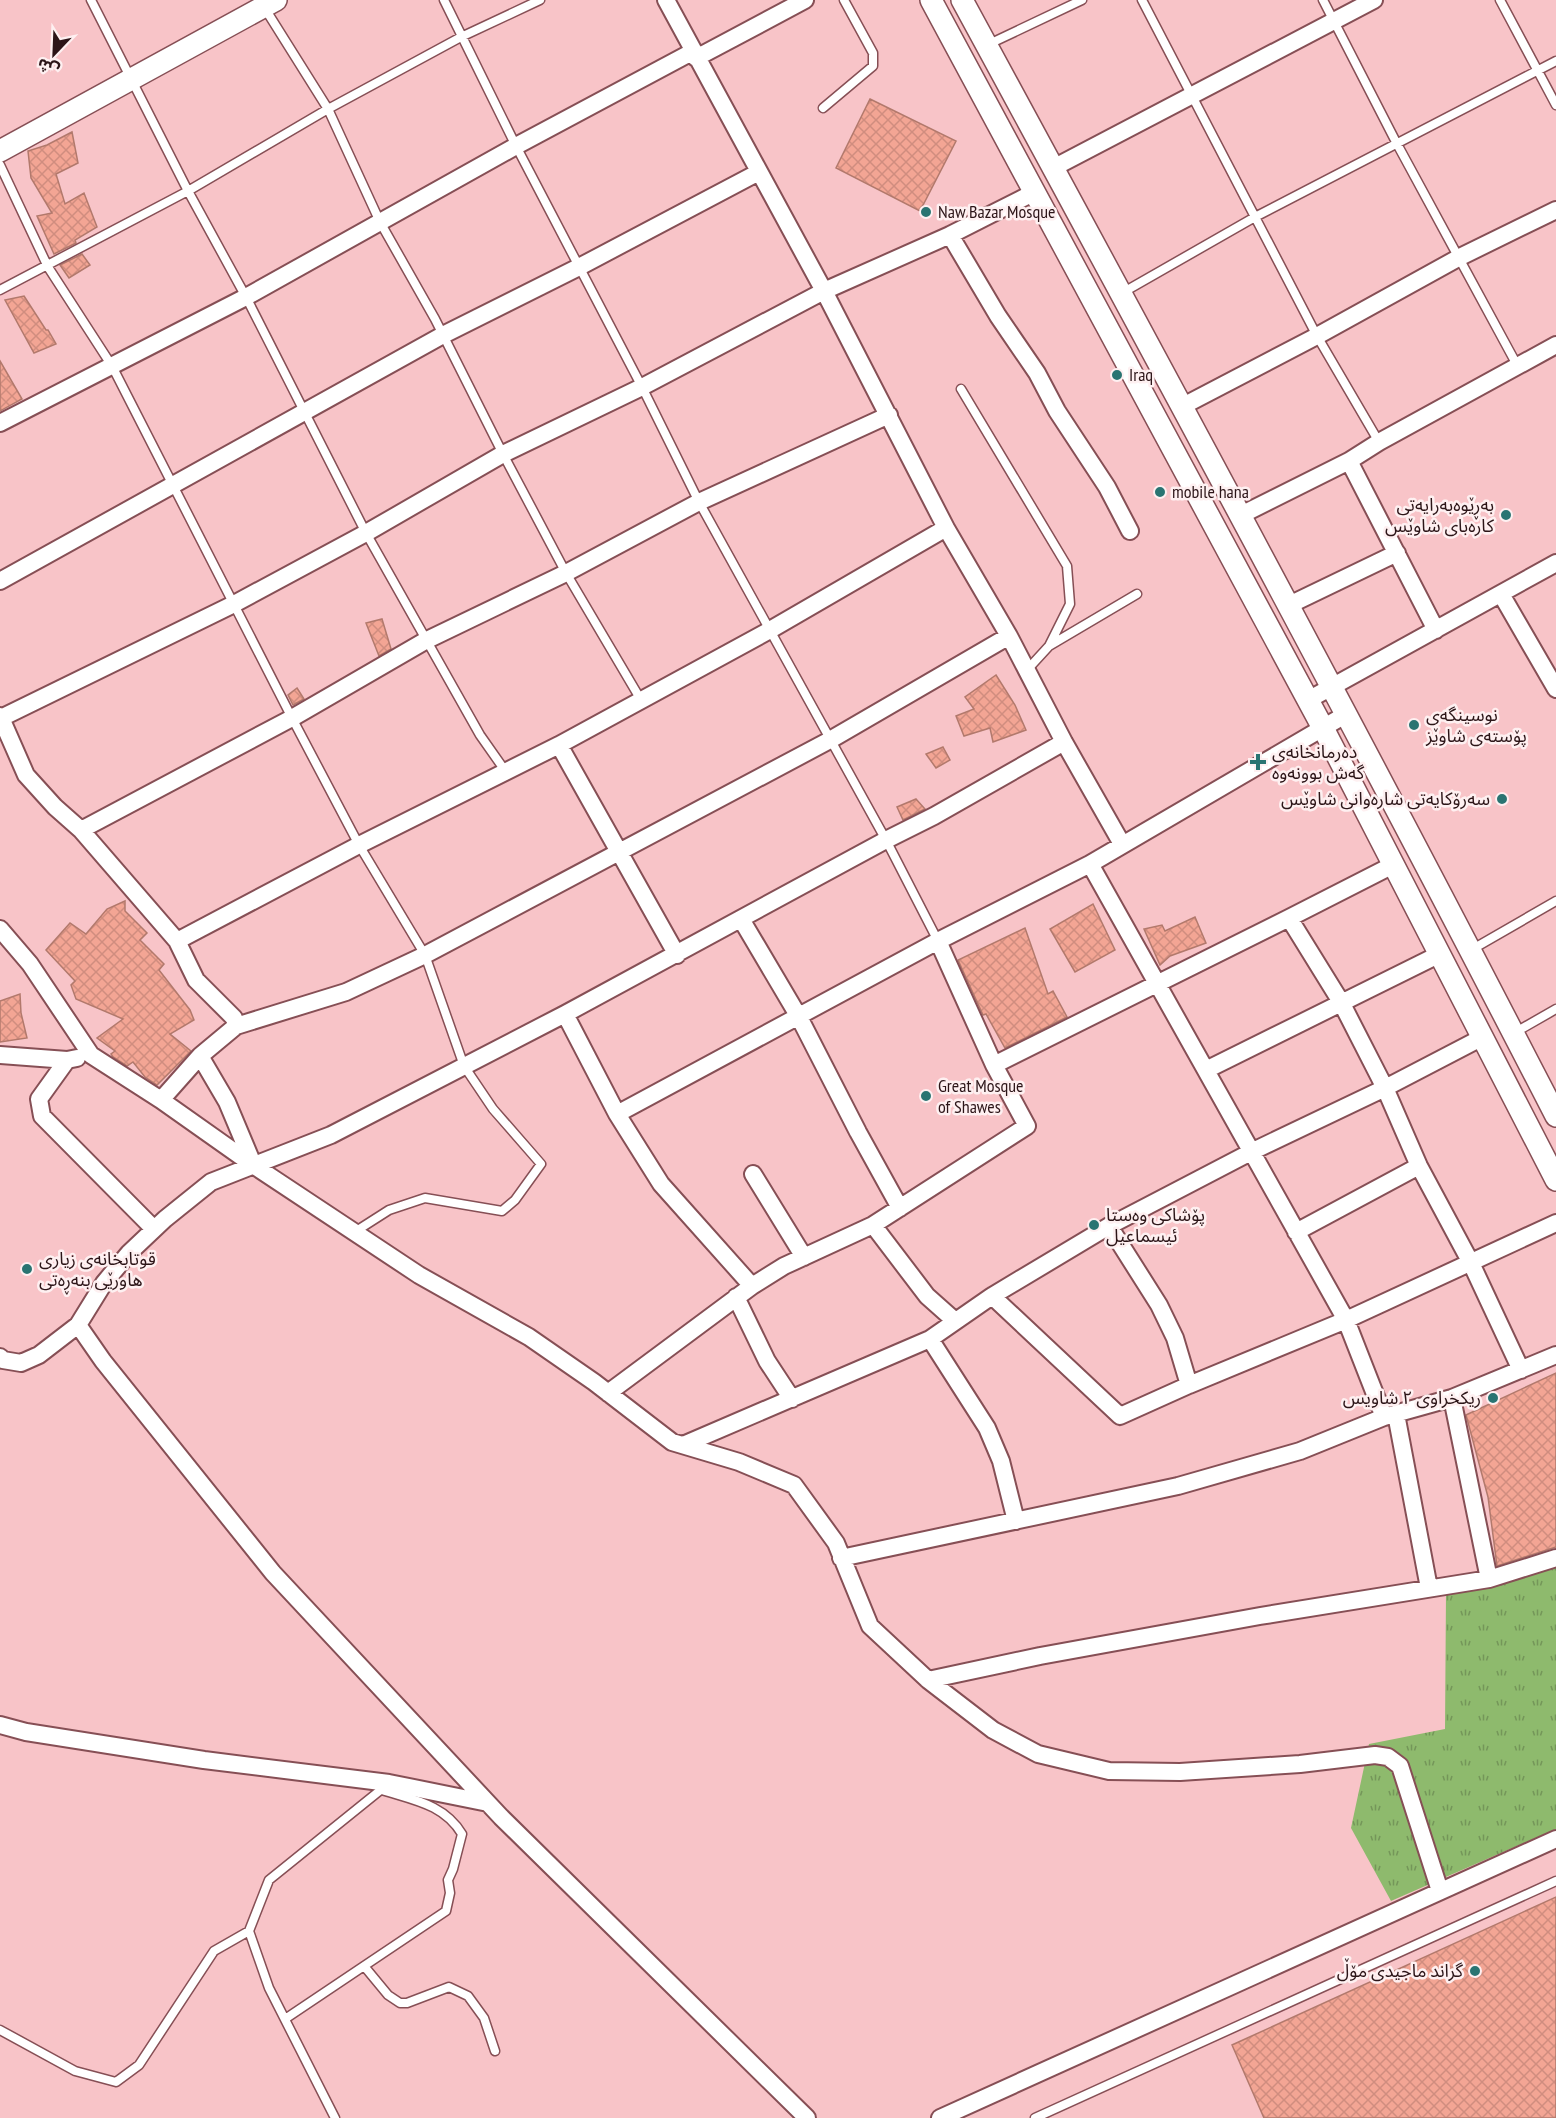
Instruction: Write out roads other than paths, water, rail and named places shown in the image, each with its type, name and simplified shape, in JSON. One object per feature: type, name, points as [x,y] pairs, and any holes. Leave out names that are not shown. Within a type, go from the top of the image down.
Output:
[{"type":"street","points":[[666,0],[824,291],[946,528],[1010,636],[1064,742],[1122,844]]},
{"type":"street","points":[[0,423],[246,297],[516,146],[694,55],[782,5],[805,0]]},
{"type":"street","points":[[931,0],[1323,728],[1556,1180]]},
{"type":"street","points":[[962,0],[1346,715],[1556,1116]]},
{"type":"street","points":[[1053,168],[1374,0]]},
{"type":"street","points":[[0,151],[267,2]]},
{"type":"street","points":[[0,581],[443,334],[579,267],[759,172]]},
{"type":"street","points":[[236,1026],[234,1018],[196,980],[177,941],[81,830],[54,807],[26,775],[0,717],[234,604],[366,533],[503,454],[642,387],[824,291],[951,235],[1035,192]]},
{"type":"street","points":[[1181,407],[1317,336],[1460,256],[1556,210]]},
{"type":"street","points":[[951,235],[998,316],[1107,487],[1130,531]]},
{"type":"street","points":[[1239,516],[1349,461],[1379,442],[1556,345]]},
{"type":"street","points":[[81,830],[292,718],[425,641],[566,573],[699,502],[889,415]]},
{"type":"street","points":[[1349,461],[1436,630]]},
{"type":"street","points":[[177,941],[359,845],[559,745],[770,630],[946,528]]},
{"type":"street","points":[[1287,606],[1397,553]]},
{"type":"street","points":[[1308,700],[1556,563]]},
{"type":"street","points":[[1501,594],[1556,689]]},
{"type":"street","points":[[161,1100],[200,1056],[236,1026],[346,992],[425,955],[830,740],[1010,636]]},
{"type":"street","points":[[617,1114],[938,941],[1090,864],[1346,715]]},
{"type":"street","points":[[0,1357],[3,1360],[21,1363],[39,1355],[78,1325],[104,1283],[129,1253],[211,1182],[331,1135],[677,955],[934,816],[1064,742]]},
{"type":"street","points":[[559,745],[677,955]]},
{"type":"street","points":[[1090,864],[1346,1320],[1390,1416],[1429,1588]]},
{"type":"street","points":[[994,1065],[1392,865]]},
{"type":"street","points":[[1288,918],[1341,1002],[1385,1088],[1419,1166],[1471,1263],[1521,1370]]},
{"type":"street","points":[[741,919],[799,1017],[900,1208]]},
{"type":"street","points":[[0,929],[30,964],[91,1055],[161,1100],[353,1233],[419,1275],[529,1337],[672,1442],[739,1462],[794,1485],[836,1543],[870,1626],[928,1680],[993,1730],[1038,1754],[1109,1771],[1180,1772],[1375,1755],[1388,1757],[1400,1766],[1440,1891]]},
{"type":"street","points":[[608,1393],[752,1286],[804,1257],[873,1225],[1027,1126],[994,1065],[938,941]]},
{"type":"street","points":[[1206,1070],[1440,954]]},
{"type":"street","points":[[565,1014],[617,1114],[661,1184],[752,1286]]},
{"type":"street","points":[[683,1445],[930,1339],[954,1320],[992,1296],[1109,1226],[1251,1152],[1385,1088],[1483,1037]]},
{"type":"street","points":[[0,1055],[67,1060],[91,1055]]},
{"type":"street","points":[[200,1056],[227,1102],[253,1165]]},
{"type":"street","points":[[67,1060],[39,1099],[42,1116],[154,1229]]},
{"type":"street","points":[[1296,1232],[1419,1166]]},
{"type":"street","points":[[753,1174],[804,1257]]},
{"type":"street","points":[[992,1296],[1120,1416],[1346,1320],[1556,1223]]},
{"type":"street","points":[[873,1225],[927,1296],[954,1320]]},
{"type":"street","points":[[1109,1226],[1159,1305],[1174,1338],[1189,1385]]},
{"type":"street","points":[[736,1297],[767,1361],[792,1399]]},
{"type":"street","points":[[78,1325],[103,1361],[273,1573],[488,1803],[807,2117]]},
{"type":"street","points":[[930,1339],[987,1428],[1001,1461],[1016,1521]]},
{"type":"street","points":[[841,1558],[1178,1486],[1300,1451],[1390,1416],[1452,1398],[1556,1355]]},
{"type":"street","points":[[1452,1398],[1489,1579]]},
{"type":"street","points":[[928,1680],[1040,1656],[1260,1616],[1489,1579],[1556,1558]]},
{"type":"street","points":[[0,1725],[26,1732],[488,1803]]},
{"type":"street","points":[[940,2118],[1556,1839]]},
{"type":"lane","points":[[91,0],[366,533],[480,735],[506,772]]},
{"type":"lane","points":[[444,0],[516,146],[642,387],[699,502],[886,840],[938,941]]},
{"type":"lane","points":[[0,290],[48,267],[188,191],[461,37],[540,0]]},
{"type":"lane","points":[[823,108],[873,66],[873,53],[844,0]]},
{"type":"lane","points":[[987,45],[1082,0]]},
{"type":"lane","points":[[1142,0],[1317,336],[1379,442]]},
{"type":"lane","points":[[1323,0],[1396,142],[1460,256],[1517,365]]},
{"type":"lane","points":[[1500,0],[1556,105]]},
{"type":"lane","points":[[267,2],[328,110],[381,222],[443,334],[566,573],[641,700]]},
{"type":"lane","points":[[1121,293],[1396,142],[1556,61]]},
{"type":"lane","points":[[0,165],[48,267],[112,366],[359,845],[425,955],[464,1066],[493,1109],[541,1164],[515,1200],[502,1211],[425,1198],[389,1210],[353,1233]]},
{"type":"lane","points":[[961,389],[1067,566],[1070,604],[1049,646],[1027,670]]},
{"type":"lane","points":[[1049,646],[1137,594]]},
{"type":"lane","points":[[1471,950],[1556,901]]},
{"type":"lane","points":[[1513,1033],[1556,1009]]},
{"type":"lane","points":[[0,2030],[75,2071],[116,2082],[139,2065],[214,1951],[249,1931],[269,1880],[386,1786],[439,1808],[462,1834],[448,1880],[450,1893],[447,1911],[285,2019]]},
{"type":"lane","points":[[1035,2118],[1556,1881]]},
{"type":"lane","points":[[249,1931],[269,1988],[335,2118]]},
{"type":"lane","points":[[364,1966],[388,1995],[400,2003],[407,2003],[449,1987],[468,1996],[484,2019],[495,2051]]},
{"type":"place","name":"Naw Bazar Mosque","points":[[926,212]]},
{"type":"place","name":"Iraq","points":[[1117,375]]},
{"type":"place","name":"mobile hana","points":[[1160,492]]},
{"type":"place","name":"بەڕێوەبەرایەتی کارەبای شاوێس","points":[[1506,515]]},
{"type":"place","name":"نوسینگەی پۆستەی شاوێز","points":[[1414,725]]},
{"type":"place","name":"دەرمانخانەی گەش بوونەوە","points":[[1258,762]]},
{"type":"place","name":"سەرۆکایەتی شارەوانی شاوێس","points":[[1502,799]]},
{"type":"place","name":"Great Mosque of Shawes","points":[[926,1096]]},
{"type":"place","name":"پۆشاکی وەستا ئیسماعیل","points":[[1094,1225]]},
{"type":"place","name":"قوتابخانەی زیاری هاورێی بنەڕەتی","points":[[27,1269]]},
{"type":"place","name":"ريكخراوى ۲ شاويس","points":[[1493,1398]]},
{"type":"place","name":"گراند ماجیدی مۆڵ","points":[[1475,1971]]}]
